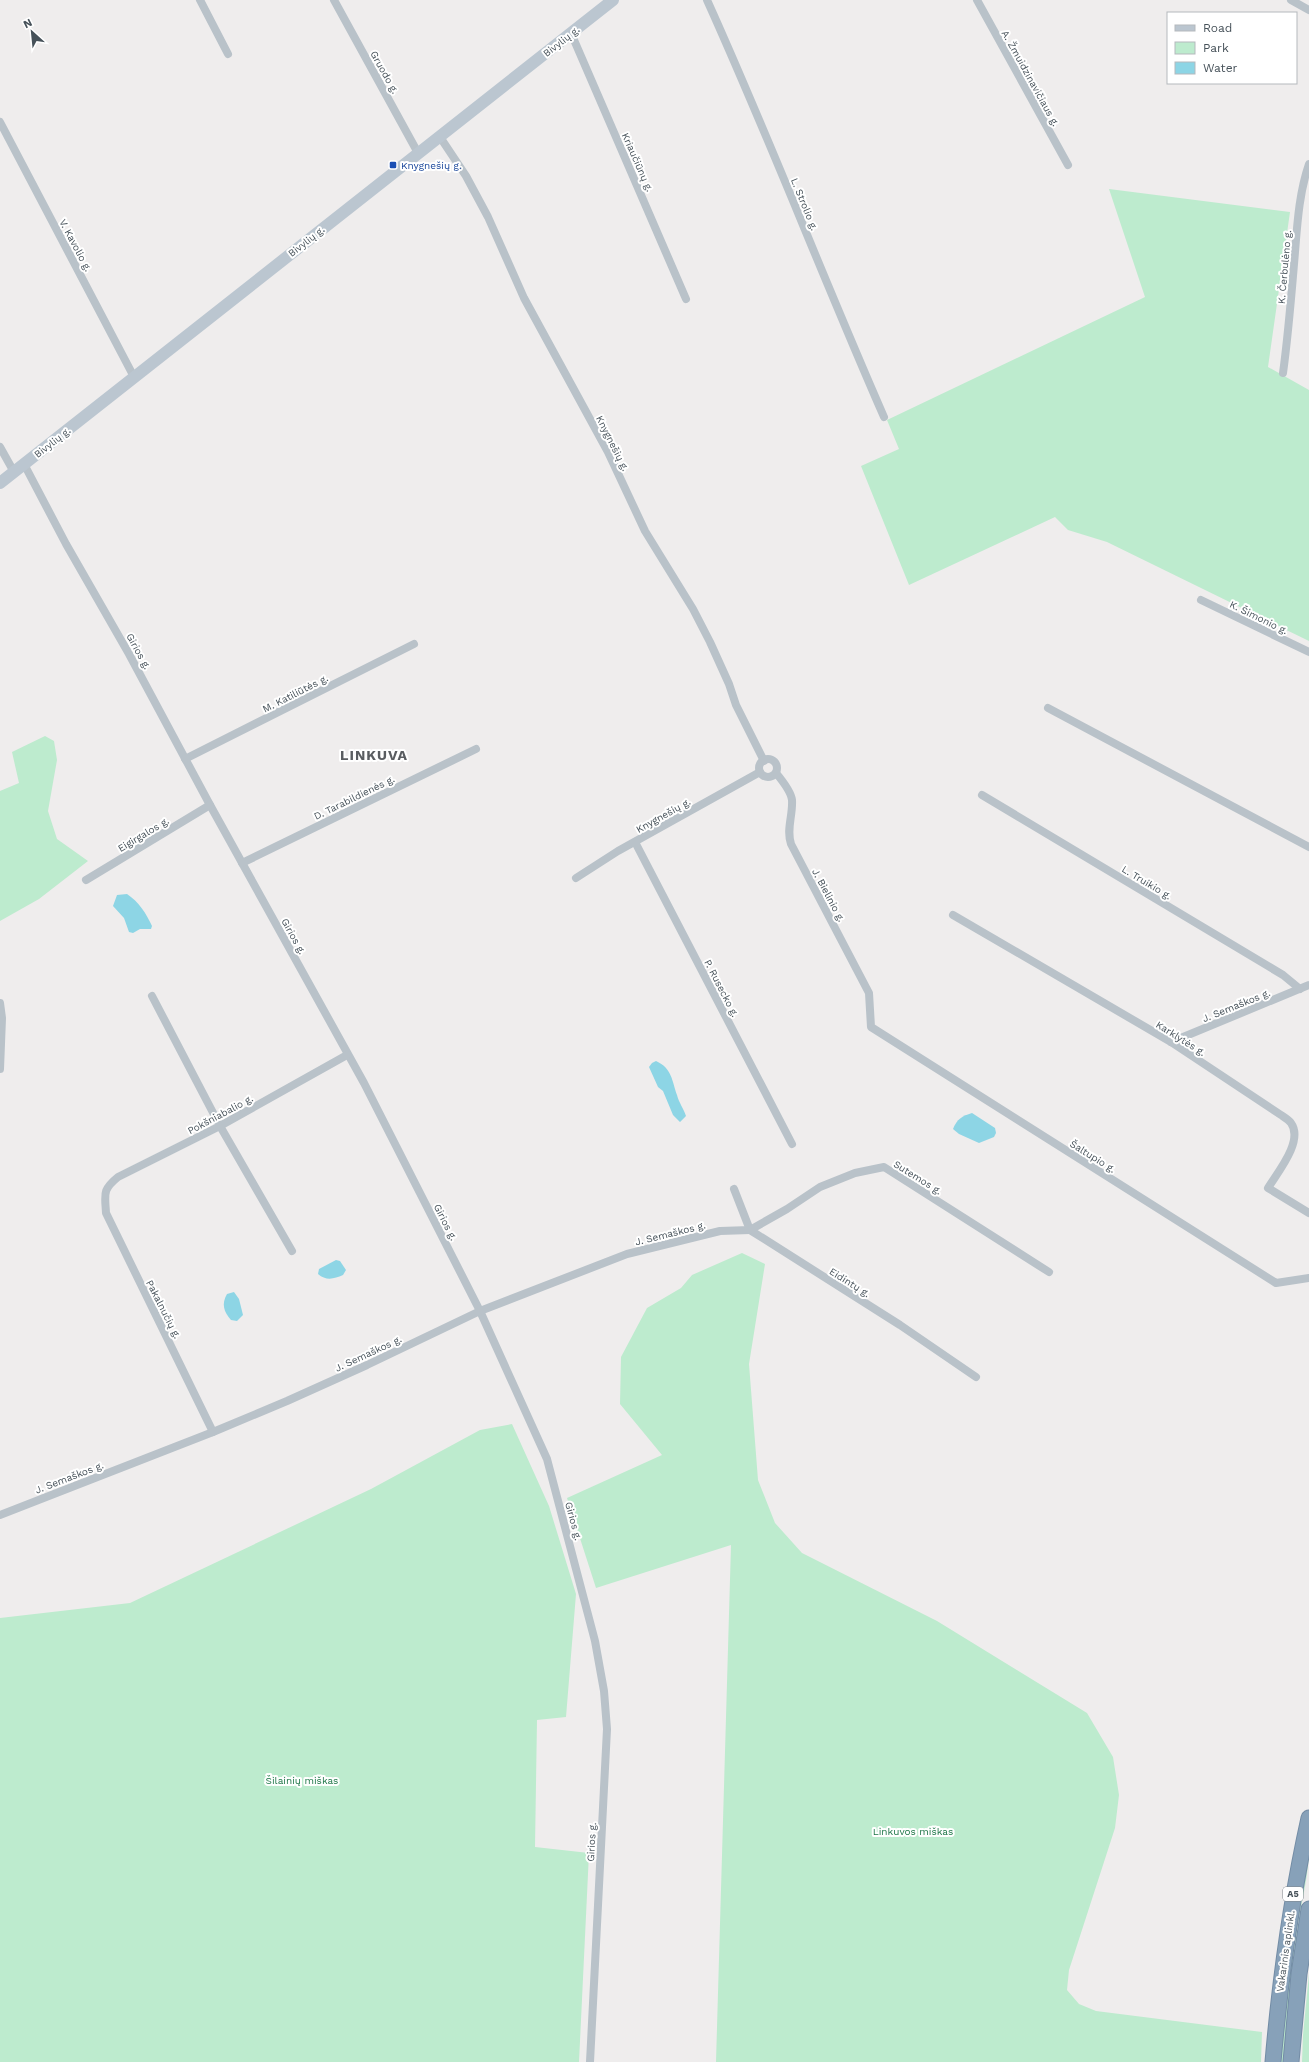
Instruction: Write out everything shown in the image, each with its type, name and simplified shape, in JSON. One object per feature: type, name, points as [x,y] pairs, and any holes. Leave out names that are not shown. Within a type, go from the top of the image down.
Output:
[{"type":"highway","name":"Vakarinis aplinkl.","points":[[1272,2062],[1282,1963],[1295,1879],[1309,1818]]},
{"type":"highway","name":"Vakarinis aplinkl.","points":[[1291,2062],[1299,1974],[1309,1909]]},
{"type":"street","points":[[200,0],[228,54]]},
{"type":"street","name":"Gruodo g.","points":[[334,0],[418,153]]},
{"type":"street","name":"Bivylių g.","points":[[0,483],[613,0]]},
{"type":"street","name":"L. Strolio g.","points":[[706,0],[744,83],[838,311],[884,417]]},
{"type":"street","name":"A. Žmuidzinavičiaus g.","points":[[977,0],[1068,165]]},
{"type":"street","points":[[1291,0],[1309,10]]},
{"type":"street","name":"Kriaučiūnų g.","points":[[571,33],[686,299]]},
{"type":"street","name":"V. Kavolio g.","points":[[0,122],[134,377]]},
{"type":"street","name":"Knygnešių g.","points":[[440,136],[466,176],[488,218],[524,298],[608,452],[645,531],[693,610],[710,642],[729,684],[736,705],[764,761],[770,760],[775,763],[776,772],[770,777],[762,775],[760,772],[635,842],[576,878]]},
{"type":"street","name":"K. Čerbulėno g.","points":[[1283,373],[1289,327],[1298,213],[1303,182],[1309,164]]},
{"type":"street","points":[[0,447],[14,472]]},
{"type":"street","name":"Girios g.","points":[[24,464],[242,864],[364,1083],[480,1311],[547,1459],[595,1641],[604,1690],[607,1729],[590,2062]]},
{"type":"street","name":"K. Šimonio g.","points":[[1201,600],[1309,652]]},
{"type":"street","name":"M. Katiliūtės g.","points":[[185,759],[414,644]]},
{"type":"street","points":[[1048,708],[1309,847]]},
{"type":"street","name":"D. Tarabildienės g.","points":[[242,864],[476,749]]},
{"type":"street","points":[[760,772],[760,766],[764,761]]},
{"type":"street","name":"J. Bielinio g.","points":[[776,772],[792,799],[788,834],[791,844],[869,993],[871,1027]]},
{"type":"street","name":"L. Truikio g.","points":[[982,795],[1283,975],[1300,989]]},
{"type":"street","name":"Eigirgalos g.","points":[[86,880],[210,805]]},
{"type":"street","name":"P. Rusecko g.","points":[[635,842],[792,1144]]},
{"type":"street","name":"Karklytės g.","points":[[953,915],[1171,1042],[1291,1124],[1294,1136],[1292,1149],[1268,1188],[1309,1213]]},
{"type":"street","name":"J. Semaškos g.","points":[[1171,1042],[1309,985]]},
{"type":"street","points":[[152,996],[220,1126],[292,1251]]},
{"type":"street","points":[[0,1003],[2,1018],[0,1069]]},
{"type":"street","name":"Šaltupio g.","points":[[871,1027],[1276,1283],[1309,1278]]},
{"type":"street","name":"Pokšniabalio g.","points":[[104,1192],[118,1177],[220,1126],[348,1055]]},
{"type":"street","name":"Sutemos g.","points":[[750,1230],[787,1210],[820,1187],[855,1173],[884,1167],[1049,1272]]},
{"type":"street","points":[[734,1189],[750,1230]]},
{"type":"street","name":"Pakalnučių g.","points":[[104,1192],[106,1213],[213,1432]]},
{"type":"street","name":"J. Semaškos g.","points":[[0,1515],[213,1432],[367,1365],[480,1311],[627,1254],[720,1231],[750,1230]]},
{"type":"street","name":"Eidintų g.","points":[[750,1230],[900,1325],[976,1377]]},
{"type":"green space","points":[[1109,189],[1290,212],[1268,367],[1309,390],[1309,641],[1107,542],[1068,530],[1055,517],[909,585],[861,466],[899,449],[887,420],[1145,297]]},
{"type":"green space","points":[[45,736],[54,741],[57,760],[48,811],[57,839],[88,861],[39,899],[0,921],[0,791],[19,783],[12,752]]},
{"type":"green space","name":"Linkuvos miškas","points":[[742,1253],[765,1264],[749,1364],[758,1480],[775,1523],[802,1553],[937,1621],[1087,1713],[1113,1757],[1119,1795],[1115,1828],[1069,1970],[1067,1990],[1079,2004],[1096,2011],[1262,2032],[1261,2062],[716,2062],[731,1545],[596,1588],[567,1498],[662,1455],[620,1404],[621,1357],[647,1308],[681,1288],[692,1275]]},
{"type":"green space","name":"Šilainių miškas","points":[[512,1424],[549,1506],[576,1594],[566,1717],[537,1720],[535,1847],[589,1853],[579,2062],[0,2062],[0,1618],[130,1603],[371,1489],[480,1430]]},
{"type":"green space","points":[[1309,1848],[1307,1877],[1298,1924],[1291,1975],[1285,2062],[1279,2062],[1293,1928]]},
{"type":"green space","points":[[1309,1974],[1309,2062],[1302,2062],[1303,2035]]},
{"type":"water","points":[[127,894],[139,904],[145,912],[152,926],[151,929],[140,929],[133,933],[129,932],[124,918],[113,906],[117,895]]},
{"type":"water","points":[[656,1061],[665,1067],[671,1075],[678,1098],[686,1116],[680,1122],[673,1115],[663,1091],[658,1087],[649,1067]]},
{"type":"water","points":[[972,1113],[995,1128],[996,1133],[994,1137],[979,1143],[959,1134],[953,1129],[960,1118]]},
{"type":"water","points":[[336,1260],[340,1261],[346,1270],[343,1275],[330,1279],[324,1278],[318,1274],[319,1269]]},
{"type":"water","points":[[234,1292],[239,1299],[243,1315],[237,1321],[231,1320],[224,1308],[224,1301],[227,1294]]},
{"type":"place","name":"Knygnešių g.","points":[[393,165]]},
{"type":"district","name":"LINKUVA","points":[[374,755]]}]
